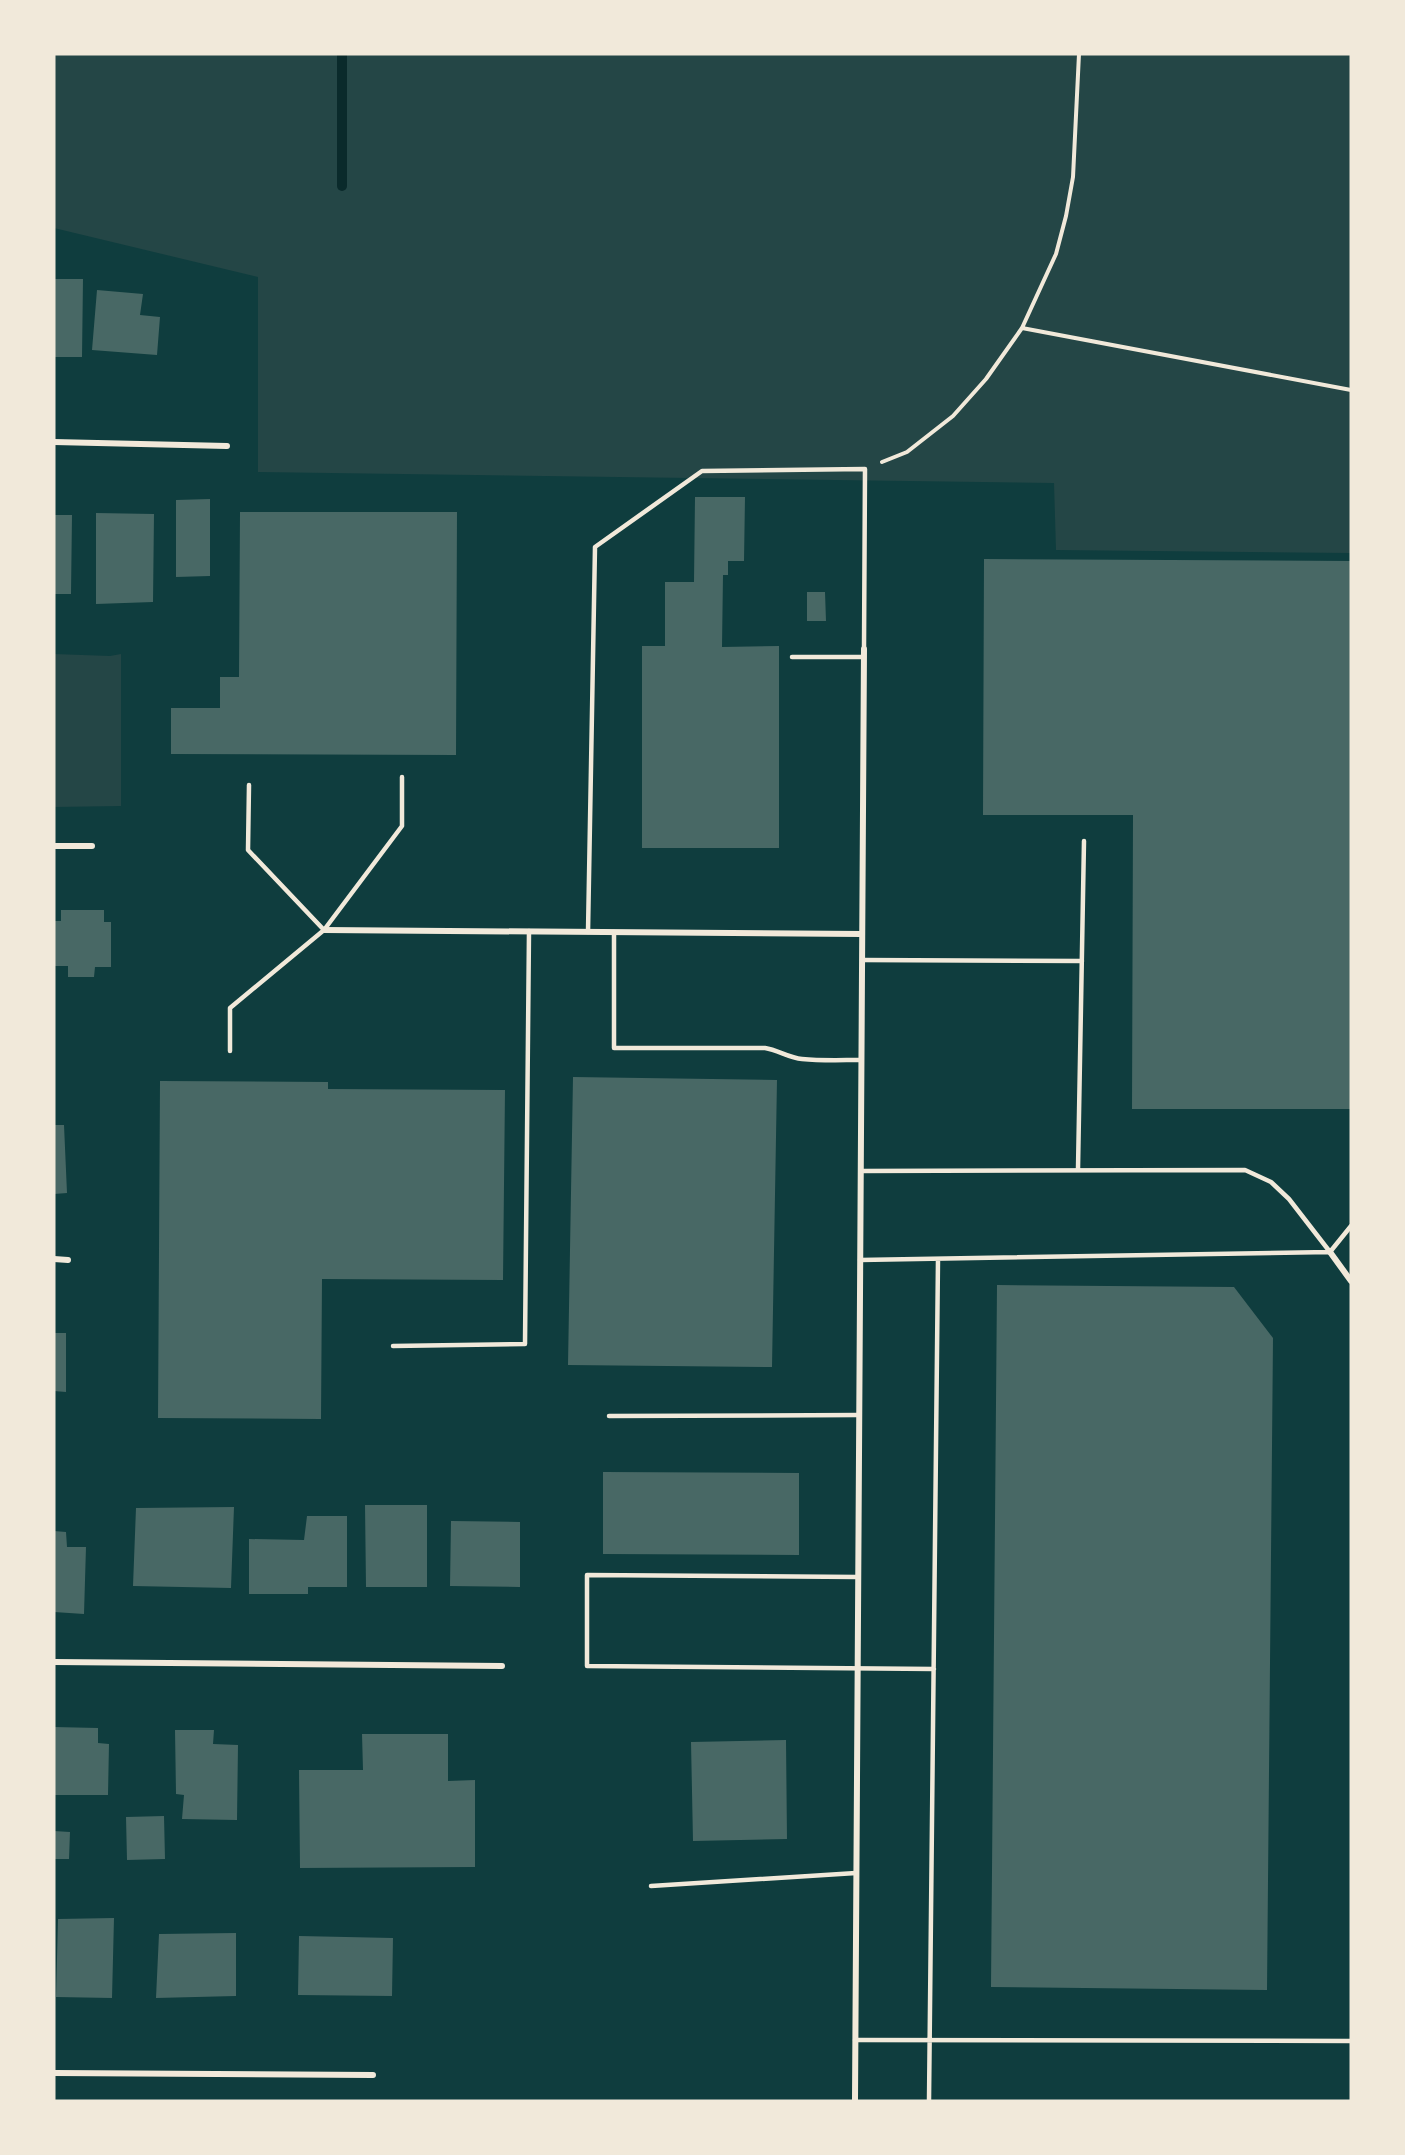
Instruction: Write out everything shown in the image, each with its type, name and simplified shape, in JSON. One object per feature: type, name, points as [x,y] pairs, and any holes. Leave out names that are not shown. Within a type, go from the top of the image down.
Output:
[{"type":"street","points":[[54,442],[227,446]]},
{"type":"street","points":[[855,2101],[864,649]]},
{"type":"street","points":[[54,846],[92,846]]},
{"type":"street","points":[[324,930],[862,934]]},
{"type":"street","points":[[1330,1252],[1348,1272],[1351,1281]]},
{"type":"street","points":[[54,1260],[68,1260]]},
{"type":"street","points":[[54,1662],[502,1666]]},
{"type":"street","points":[[54,2073],[373,2076]]},
{"type":"lane","points":[[588,932],[595,547],[702,471],[865,469],[864,649]]},
{"type":"lane","points":[[792,657],[864,657]]},
{"type":"lane","points":[[230,1052],[230,1008],[324,930],[402,826],[402,777]]},
{"type":"lane","points":[[249,785],[248,850],[324,930]]},
{"type":"lane","points":[[1078,1169],[1084,841]]},
{"type":"lane","points":[[393,1346],[525,1344],[529,932]]},
{"type":"lane","points":[[614,932],[614,1048],[765,1048],[803,1060],[861,1060]]},
{"type":"lane","points":[[862,960],[1082,962]]},
{"type":"lane","points":[[861,1170],[1245,1170],[1270,1182],[1289,1199],[1330,1252]]},
{"type":"lane","points":[[1330,1252],[1351,1226]]},
{"type":"lane","points":[[861,1260],[1330,1252]]},
{"type":"lane","points":[[929,2101],[938,1259]]},
{"type":"lane","points":[[609,1416],[859,1415]]},
{"type":"lane","points":[[858,1577],[587,1575],[587,1666],[934,1669]]},
{"type":"lane","points":[[651,1886],[856,1874]]},
{"type":"lane","points":[[855,2040],[1351,2041]]},
{"type":"path","points":[[865,469],[907,452],[952,416],[986,379],[1022,328],[1056,254],[1066,216],[1073,177],[1079,54]]},
{"type":"path","points":[[1022,328],[1351,390]]},
{"type":"shaded area","points":[[54,54],[1351,54],[1351,553],[1056,550],[1054,483],[258,472],[258,277],[54,228]]},
{"type":"shaded area","points":[[54,654],[110,656],[121,654],[121,806],[54,807]]},
{"type":"building","points":[[54,279],[83,279],[82,357],[54,357]]},
{"type":"building","points":[[97,290],[143,294],[140,315],[160,317],[157,355],[92,350]]},
{"type":"building","points":[[695,497],[745,497],[744,561],[728,561],[728,575],[723,575],[722,647],[779,646],[779,848],[642,848],[642,646],[665,646],[665,582],[694,582]]},
{"type":"building","points":[[210,499],[210,576],[176,577],[176,500]]},
{"type":"building","points":[[240,512],[457,512],[456,755],[171,754],[171,708],[220,708],[220,677],[239,677]]},
{"type":"building","points":[[96,513],[154,514],[153,602],[96,604]]},
{"type":"building","points":[[54,515],[72,515],[71,594],[54,594]]},
{"type":"building","points":[[984,559],[1351,561],[1351,1109],[1132,1109],[1133,815],[983,815]]},
{"type":"building","points":[[807,592],[825,592],[826,621],[807,621]]},
{"type":"building","points":[[61,910],[104,910],[104,922],[111,922],[111,967],[95,967],[94,977],[68,977],[68,966],[54,966],[54,921],[61,921]]},
{"type":"building","points":[[573,1077],[777,1080],[772,1367],[568,1365]]},
{"type":"building","points":[[160,1081],[328,1082],[328,1089],[505,1090],[503,1280],[322,1279],[321,1419],[158,1418]]},
{"type":"building","points":[[54,1125],[64,1125],[67,1193],[54,1194]]},
{"type":"building","points":[[997,1285],[1234,1287],[1273,1338],[1267,1990],[991,1987]]},
{"type":"building","points":[[54,1333],[66,1333],[66,1392],[54,1391]]},
{"type":"building","points":[[603,1472],[799,1473],[799,1555],[603,1554]]},
{"type":"building","points":[[365,1505],[427,1505],[427,1587],[366,1587]]},
{"type":"building","points":[[234,1507],[231,1588],[133,1586],[136,1508]]},
{"type":"building","points":[[307,1516],[347,1516],[347,1587],[308,1587],[308,1594],[249,1594],[249,1539],[304,1540]]},
{"type":"building","points":[[451,1521],[520,1522],[520,1587],[450,1586]]},
{"type":"building","points":[[54,1531],[66,1532],[67,1547],[86,1547],[84,1614],[54,1612]]},
{"type":"building","points":[[54,1727],[98,1728],[98,1743],[109,1744],[108,1795],[54,1795]]},
{"type":"building","points":[[175,1730],[214,1730],[213,1744],[238,1745],[237,1820],[182,1819],[184,1795],[176,1794]]},
{"type":"building","points":[[362,1734],[448,1734],[448,1781],[475,1780],[475,1867],[300,1868],[299,1770],[363,1770]]},
{"type":"building","points":[[786,1740],[787,1839],[693,1841],[691,1742]]},
{"type":"building","points":[[164,1816],[165,1859],[127,1860],[126,1817]]},
{"type":"building","points":[[54,1831],[70,1832],[69,1859],[54,1859]]},
{"type":"building","points":[[114,1918],[112,1998],[56,1997],[58,1919]]},
{"type":"building","points":[[236,1933],[236,1996],[156,1998],[159,1934]]},
{"type":"building","points":[[299,1936],[393,1938],[392,1996],[298,1995]]},
{"type":"waterway","points":[[342,54],[342,186]]}]
